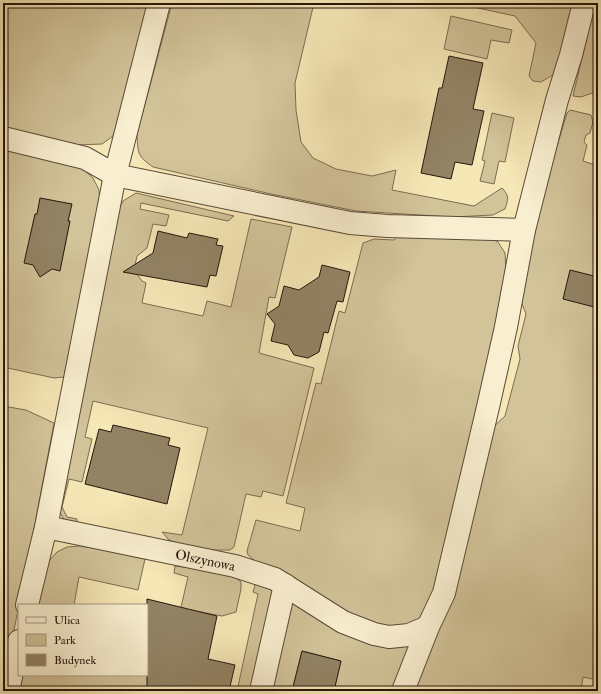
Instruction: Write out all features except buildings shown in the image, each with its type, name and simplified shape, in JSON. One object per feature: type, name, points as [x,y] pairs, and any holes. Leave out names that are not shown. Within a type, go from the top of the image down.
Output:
[{"type":"street","points":[[27,604],[46,527],[115,174],[159,3]]},
{"type":"street","points":[[403,691],[428,627],[444,593],[490,400],[506,327],[524,230],[557,100],[572,55],[584,3]]},
{"type":"street","points":[[3,138],[85,158],[115,174],[350,223],[387,226],[524,230]]},
{"type":"street","name":"Olszynowa","points":[[46,527],[235,566],[275,579],[343,622],[374,634],[389,637],[409,635],[428,627]]},
{"type":"street","points":[[261,691],[285,585]]},
{"type":"street","points":[[8,691],[18,646]]},
{"type":"green space","points":[[3,3],[153,3],[122,119],[112,137],[102,144],[76,145],[3,131]]},
{"type":"green space","points":[[172,3],[314,3],[295,83],[296,110],[301,142],[313,158],[336,169],[372,176],[396,170],[392,190],[474,206],[502,188],[508,198],[505,209],[493,215],[452,217],[356,211],[271,194],[153,167],[139,154],[137,134]]},
{"type":"green space","points":[[455,3],[578,3],[565,57],[553,75],[541,82],[533,81],[529,76],[536,43],[515,16]]},
{"type":"green space","points":[[595,3],[598,3],[598,91],[581,97],[573,96]]},
{"type":"green space","points":[[451,16],[512,30],[509,43],[491,40],[487,59],[444,49]]},
{"type":"green space","points":[[570,110],[591,115],[593,122],[590,133],[586,135],[584,142],[587,145],[583,161],[598,166],[598,691],[596,691],[597,680],[583,677],[581,691],[411,691],[489,431],[505,416],[520,359],[518,346],[526,314],[520,299],[541,199],[567,113]]},
{"type":"green space","points":[[492,113],[514,118],[505,162],[499,161],[494,184],[480,181],[485,161],[482,160]]},
{"type":"green space","points":[[3,146],[82,168],[93,178],[99,190],[100,202],[64,377],[54,378],[3,367]]},
{"type":"green space","points":[[136,193],[234,216],[228,221],[141,203],[140,209],[169,215],[166,226],[153,224],[147,248],[137,256],[134,270],[142,281],[146,283],[142,303],[203,316],[207,301],[231,307],[251,219],[292,227],[275,298],[269,297],[259,353],[314,368],[283,496],[263,491],[261,497],[246,494],[234,547],[230,550],[212,550],[190,547],[169,540],[162,532],[182,535],[208,428],[93,401],[85,437],[92,439],[82,482],[69,479],[62,507],[67,517],[77,519],[77,523],[65,521],[60,513],[119,209],[123,201]]},
{"type":"green space","points":[[400,232],[489,237],[498,242],[505,253],[506,271],[499,320],[444,563],[424,617],[396,629],[351,618],[259,564],[248,555],[247,551],[256,520],[300,531],[305,508],[286,503],[316,383],[321,384],[339,311],[345,313],[363,243],[374,239],[394,240]]},
{"type":"green space","points":[[3,406],[26,410],[54,423],[24,582],[19,604],[18,604],[18,611],[3,682]]},
{"type":"green space","points":[[79,546],[95,548],[145,559],[138,590],[79,577],[74,604],[36,604],[49,561],[57,552],[67,547]]},
{"type":"green space","points":[[175,566],[216,571],[234,576],[241,582],[241,589],[236,612],[222,616],[185,609],[153,691],[18,691],[22,676],[148,676],[148,673],[181,607],[188,577],[174,573]]},
{"type":"green space","points":[[261,583],[415,641],[396,691],[334,691],[341,661],[302,651],[292,691],[237,691],[258,594],[253,592],[255,585]]}]
